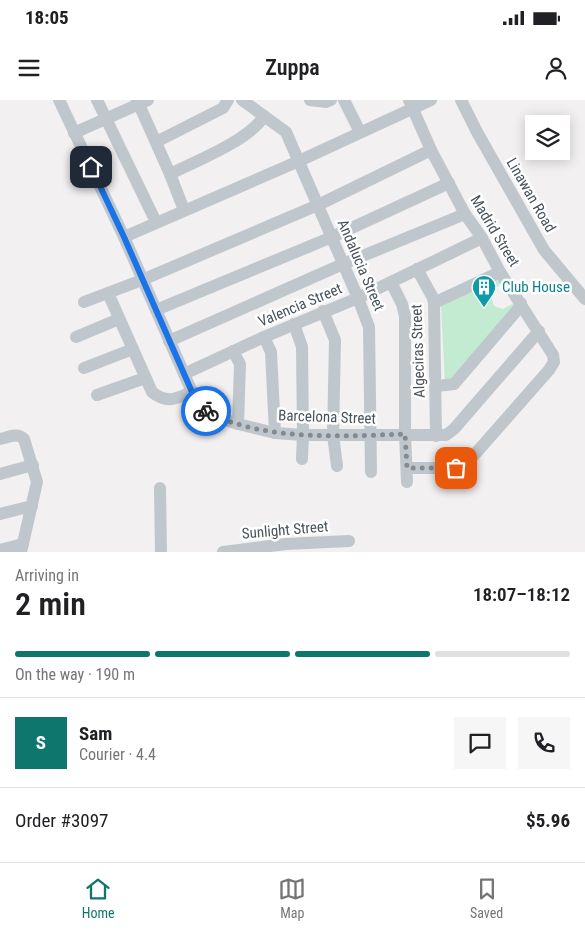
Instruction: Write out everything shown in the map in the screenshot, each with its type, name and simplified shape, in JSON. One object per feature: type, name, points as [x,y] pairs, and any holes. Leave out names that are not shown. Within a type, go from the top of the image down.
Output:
[{"type":"street","name":"Barcelona Street","points":[[59,100],[124,237],[168,341],[200,406],[212,415],[238,424],[275,433],[436,436]]},
{"type":"street","points":[[97,100],[156,222]]},
{"type":"street","points":[[156,142],[223,108],[228,100]]},
{"type":"street","name":"Andalucia Street","points":[[242,100],[286,132],[358,298],[369,328],[371,472]]},
{"type":"street","points":[[310,100],[326,102],[331,100]]},
{"type":"street","points":[[344,100],[360,132]]},
{"type":"street","points":[[124,237],[360,132],[410,104],[430,100]]},
{"type":"street","name":"Linawan Road","points":[[461,100],[544,250],[585,299]]},
{"type":"street","points":[[74,133],[141,101],[184,210]]},
{"type":"street","name":"Madrid Street","points":[[407,468],[456,468],[468,462],[554,362],[553,355],[500,272],[482,238],[465,214],[431,150],[410,104]]},
{"type":"street","points":[[170,174],[244,136],[260,124],[264,116]]},
{"type":"street","points":[[84,302],[142,280],[318,205],[431,150]]},
{"type":"street","points":[[156,310],[332,237],[449,183]]},
{"type":"street","points":[[168,341],[343,264],[465,214]]},
{"type":"street","name":"Valencia Street","points":[[184,374],[264,337],[358,298],[482,238]]},
{"type":"street","name":"Algeciras Street","points":[[417,269],[433,298],[434,304],[436,436]]},
{"type":"street","points":[[434,304],[500,272]]},
{"type":"street","points":[[391,282],[402,304],[405,316],[407,482]]},
{"type":"street","points":[[108,292],[144,378],[152,392],[159,397],[170,400],[192,392]]},
{"type":"street","points":[[436,386],[454,384],[519,308],[520,303]]},
{"type":"street","points":[[324,311],[335,340],[333,435],[337,466]]},
{"type":"street","points":[[76,337],[119,319]]},
{"type":"street","points":[[294,324],[302,348],[302,459]]},
{"type":"street","points":[[436,436],[446,435],[454,429],[539,332]]},
{"type":"street","points":[[264,337],[271,352],[275,433]]},
{"type":"street","points":[[84,368],[133,348]]},
{"type":"street","points":[[233,351],[240,364],[238,424]]},
{"type":"street","points":[[97,396],[144,378]]},
{"type":"street","points":[[0,439],[16,435],[24,439],[37,482],[22,548],[0,550]]},
{"type":"street","points":[[0,474],[33,465]]},
{"type":"street","points":[[160,488],[161,552]]},
{"type":"street","points":[[0,514],[32,506]]},
{"type":"street","name":"Sunlight Street","points":[[223,552],[286,544],[349,541]]},
{"type":"green space","points":[[504,273],[509,279],[495,288],[492,299],[494,306],[503,309],[516,302],[523,301],[445,385],[441,304]]},
{"type":"way so far","points":[[206,411],[238,424],[275,433],[370,436],[405,434],[407,468],[456,468]]},
{"type":"place","name":"Club House","points":[[484,308]]},
{"type":"route","points":[[91,167],[192,392],[200,406],[206,411]]}]
